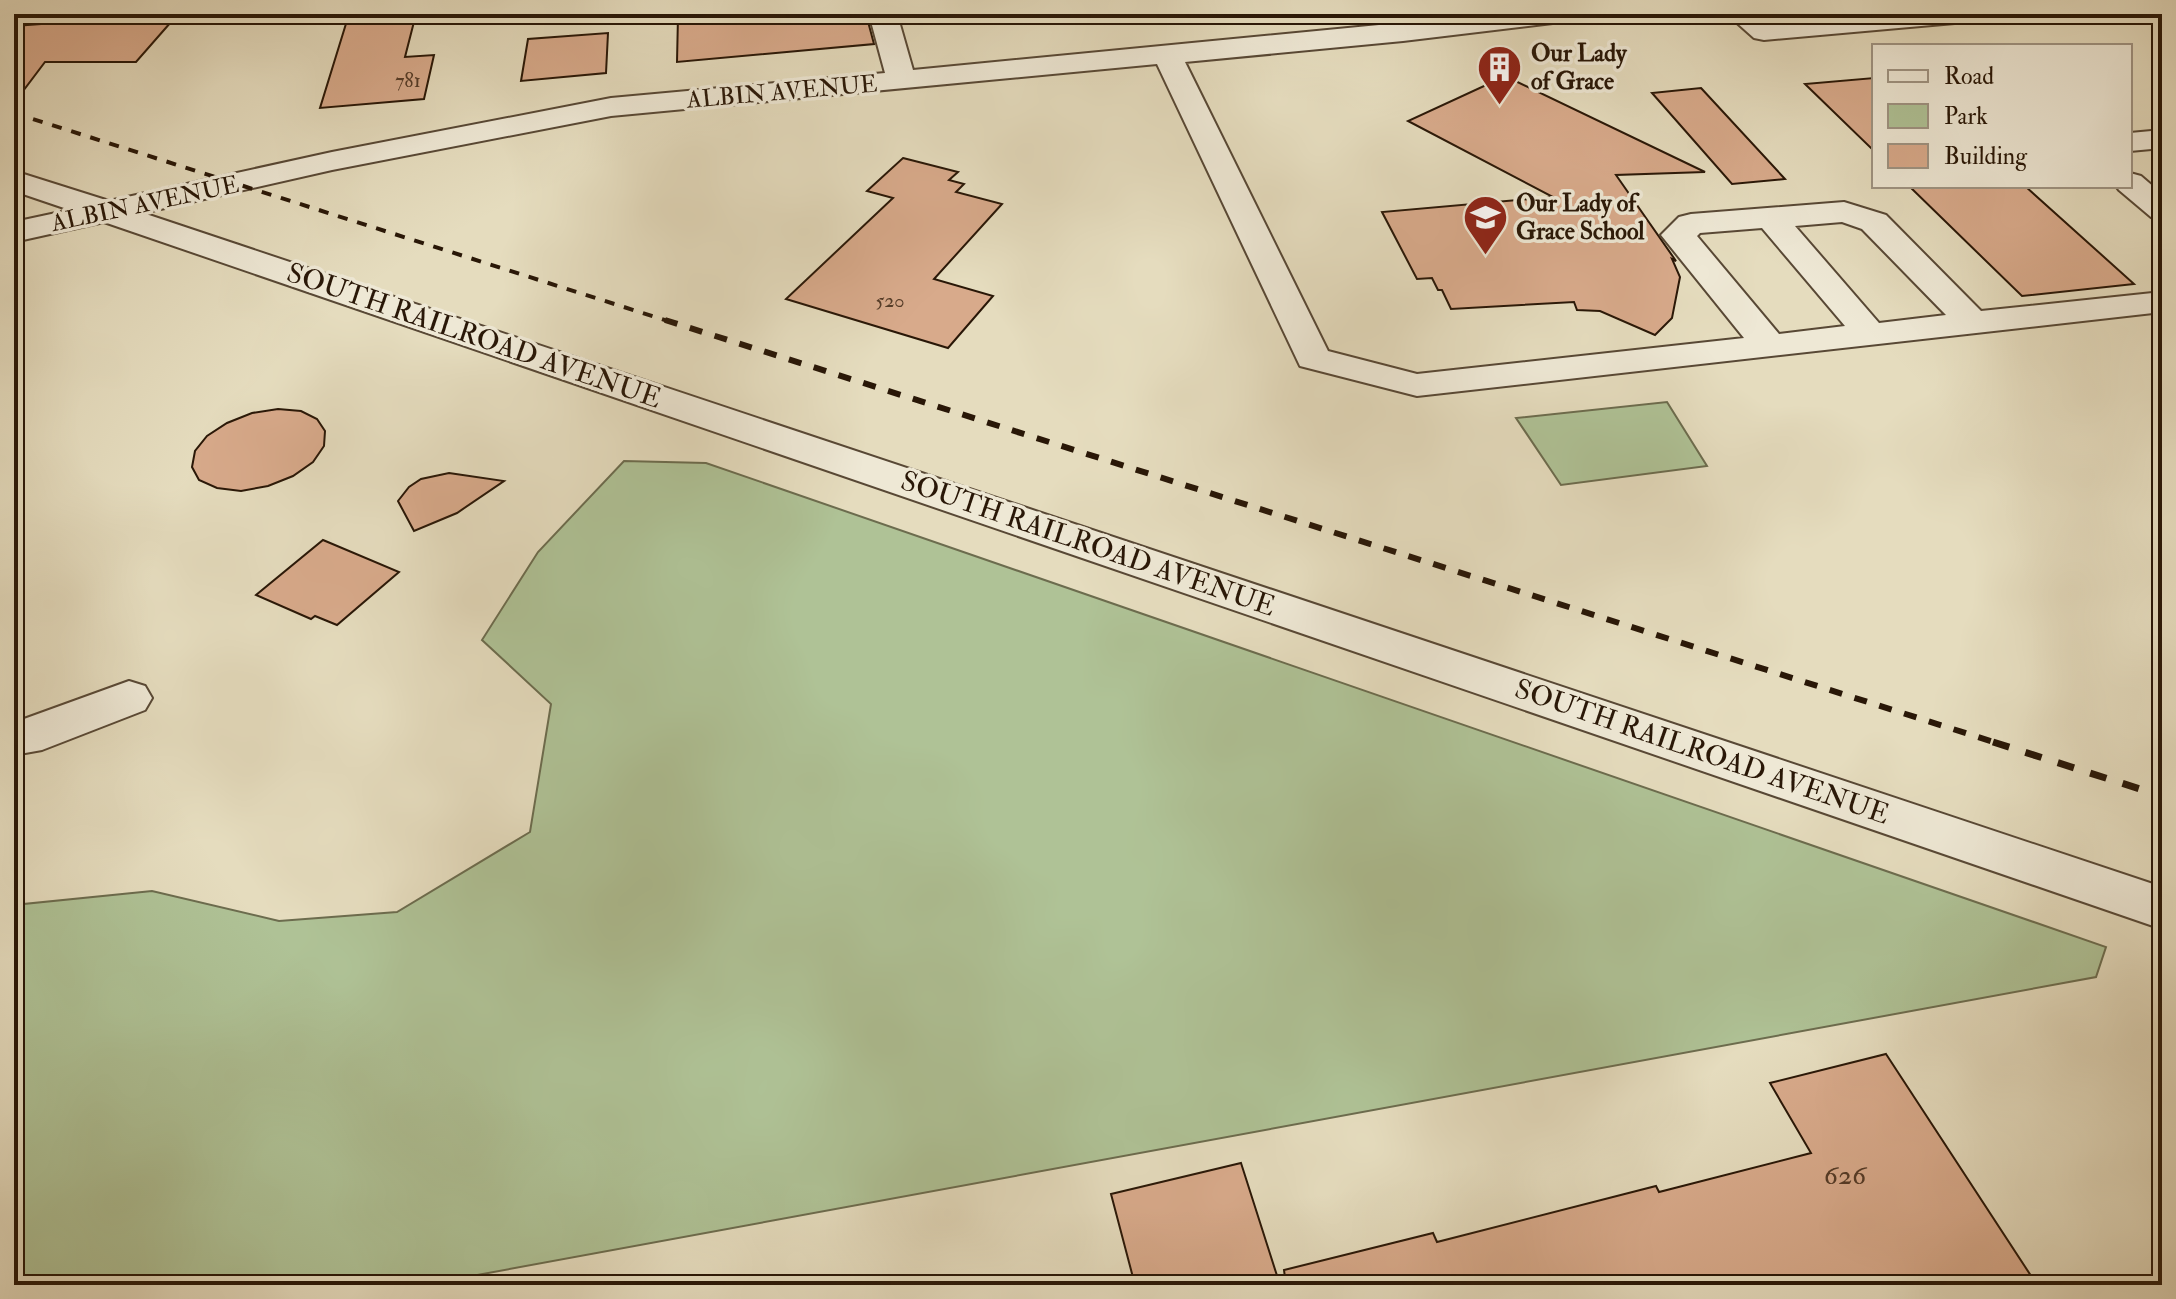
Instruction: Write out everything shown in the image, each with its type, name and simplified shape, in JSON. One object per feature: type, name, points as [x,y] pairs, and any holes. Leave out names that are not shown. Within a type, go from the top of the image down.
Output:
[{"type":"street","points":[[883,14],[901,80]]},
{"type":"street","name":"ALBIN AVENUE","points":[[14,232],[332,161],[611,107],[1167,55],[1561,14]]},
{"type":"street","points":[[1741,14],[1764,32],[1966,14]]},
{"type":"street","points":[[1167,55],[1313,358],[1417,385],[2162,302]]},
{"type":"street","points":[[2132,142],[2162,139]]},
{"type":"street","name":"SOUTH RAILROAD AVENUE","points":[[14,180],[2162,908]]},
{"type":"street","points":[[2132,185],[2162,210]]},
{"type":"street","points":[[1769,345],[1678,235],[1691,224],[1844,212],[1874,222],[1973,323]]},
{"type":"street","points":[[1771,218],[1870,334]]},
{"type":"street","points":[[14,737],[26,737],[129,698]]},
{"type":"green space","points":[[1667,402],[1707,466],[1561,485],[1516,418]]},
{"type":"green space","points":[[624,461],[706,463],[2106,947],[2096,977],[423,1285],[14,1285],[14,905],[152,891],[279,921],[397,912],[530,832],[551,704],[482,640],[538,552]]},
{"type":"building","points":[[178,14],[136,62],[45,62],[14,103],[14,26]]},
{"type":"building","points":[[349,14],[416,14],[405,57],[434,55],[424,99],[320,108]]},
{"type":"building","points":[[866,14],[874,44],[677,62],[678,16]]},
{"type":"building","points":[[608,33],[606,73],[521,81],[528,39]]},
{"type":"building","points":[[1509,78],[1705,172],[1616,175],[1676,261],[1672,259],[1680,277],[1672,318],[1655,335],[1600,311],[1577,310],[1574,302],[1451,309],[1432,278],[1417,279],[1382,212],[1553,197],[1408,121],[1497,80]]},
{"type":"building","points":[[1872,78],[1872,149],[1805,84]]},
{"type":"building","points":[[1701,88],[1785,179],[1732,184],[1652,93]]},
{"type":"building","points":[[903,158],[958,172],[949,180],[964,184],[956,192],[1002,204],[934,279],[993,296],[948,348],[786,299],[893,198],[867,191]]},
{"type":"building","points":[[1911,188],[2027,188],[2134,284],[2022,296]]},
{"type":"building","points":[[278,409],[301,411],[317,419],[325,431],[324,446],[313,462],[293,476],[268,486],[241,491],[217,488],[199,480],[192,467],[195,451],[207,436],[227,423],[252,413]]},
{"type":"building","points":[[449,473],[504,481],[457,513],[414,531],[398,501],[409,487],[421,479]]},
{"type":"building","points":[[323,540],[399,572],[337,625],[315,616],[311,619],[256,595]]},
{"type":"building","points":[[1886,1054],[2037,1285],[1286,1285],[1284,1270],[1433,1233],[1437,1242],[1656,1186],[1659,1192],[1811,1153],[1770,1083]]},
{"type":"building","points":[[1241,1163],[1280,1285],[1135,1285],[1111,1194]]},
{"type":"railway","points":[[14,113],[671,322]]},
{"type":"railway","points":[[665,320],[2000,744]]},
{"type":"railway","points":[[1993,742],[2162,796]]},
{"type":"place","name":"Our Lady of Grace","points":[[1500,106]]},
{"type":"place","name":"Our Lady of Grace School","points":[[1485,256]]}]
